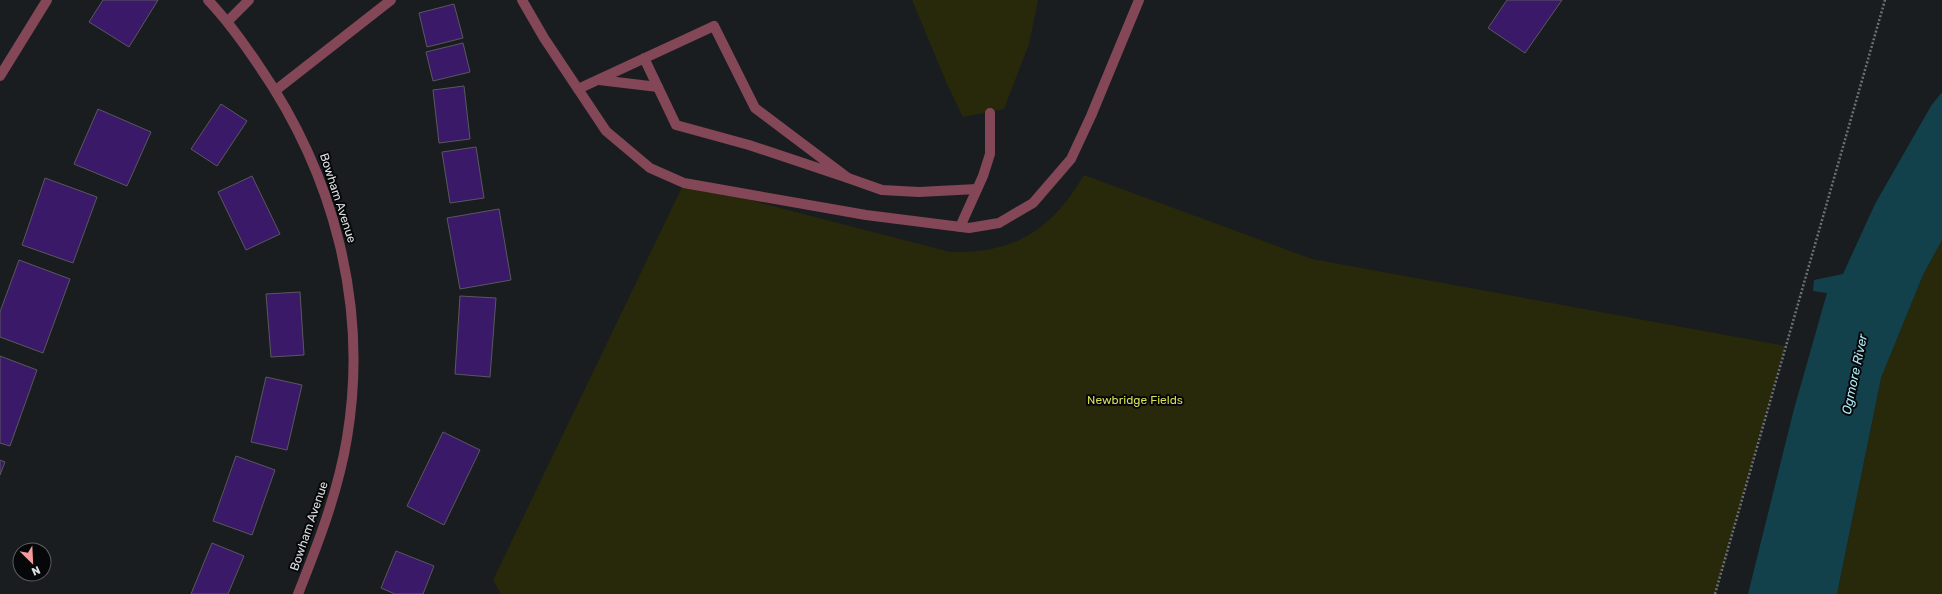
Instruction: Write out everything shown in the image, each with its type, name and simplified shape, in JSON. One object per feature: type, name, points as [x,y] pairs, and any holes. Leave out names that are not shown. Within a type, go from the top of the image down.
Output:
[{"type":"street","points":[[0,76],[47,0]]},
{"type":"street","name":"Bowham Avenue","points":[[208,0],[228,21],[276,90],[308,149],[321,180],[335,222],[345,264],[349,293],[353,351],[352,394],[347,438],[338,480],[313,556],[298,594]]},
{"type":"street","points":[[228,21],[249,0]]},
{"type":"street","points":[[276,90],[391,0]]},
{"type":"street","points":[[522,0],[544,38],[606,131],[650,168],[684,183],[866,215],[969,228],[999,223],[1033,203],[1071,159],[1091,116],[1140,0]]},
{"type":"street","points":[[578,88],[714,26],[754,108],[848,178]]},
{"type":"street","points":[[644,58],[676,124],[749,145],[882,190],[919,192],[977,190]]},
{"type":"street","points":[[598,80],[658,86]]},
{"type":"street","points":[[960,227],[977,190],[990,154],[990,113]]},
{"type":"path","points":[[1715,594],[1885,0]]},
{"type":"green space","points":[[912,0],[1038,0],[1029,44],[1004,109],[963,117],[947,84]]},
{"type":"green space","name":"Newbridge Fields","points":[[1084,175],[1312,259],[1785,346],[1715,594],[501,594],[493,580],[684,183],[950,252],[973,252],[993,249],[1012,243],[1029,235],[1059,211]]},
{"type":"green space","points":[[1942,240],[1942,594],[1837,594],[1881,378],[1923,275]]},
{"type":"water","name":"Ogmore River","points":[[1942,92],[1942,240],[1923,275],[1881,378],[1837,594],[1748,594],[1794,409],[1827,293],[1813,291],[1814,280],[1843,274],[1875,204],[1931,106]]},
{"type":"building","points":[[103,0],[158,0],[129,47],[89,22]]},
{"type":"building","points":[[1507,0],[1562,0],[1525,53],[1488,28]]},
{"type":"building","points":[[454,4],[463,38],[427,47],[419,13]]},
{"type":"building","points":[[463,43],[470,72],[433,81],[426,52]]},
{"type":"building","points":[[464,86],[470,139],[439,143],[433,90]]},
{"type":"building","points":[[221,104],[247,121],[217,166],[191,149]]},
{"type":"building","points":[[98,109],[151,132],[127,186],[74,164]]},
{"type":"building","points":[[476,147],[484,198],[450,203],[442,152]]},
{"type":"building","points":[[252,176],[280,234],[246,250],[218,192]]},
{"type":"building","points":[[45,178],[97,197],[73,263],[22,245]]},
{"type":"building","points":[[499,209],[511,280],[460,289],[447,218]]},
{"type":"building","points":[[19,260],[70,279],[43,353],[0,337],[0,312]]},
{"type":"building","points":[[300,292],[304,355],[271,357],[266,294]]},
{"type":"building","points":[[460,296],[496,298],[490,377],[455,374]]},
{"type":"building","points":[[0,356],[37,370],[10,446],[0,443]]},
{"type":"building","points":[[266,377],[302,385],[287,450],[251,442]]},
{"type":"building","points":[[443,432],[480,450],[444,525],[407,506]]},
{"type":"building","points":[[236,456],[275,470],[252,535],[213,521]]},
{"type":"building","points":[[0,460],[5,462],[0,475]]},
{"type":"building","points":[[212,543],[244,556],[228,594],[191,594]]},
{"type":"building","points":[[396,551],[434,566],[423,594],[395,594],[381,588]]}]
